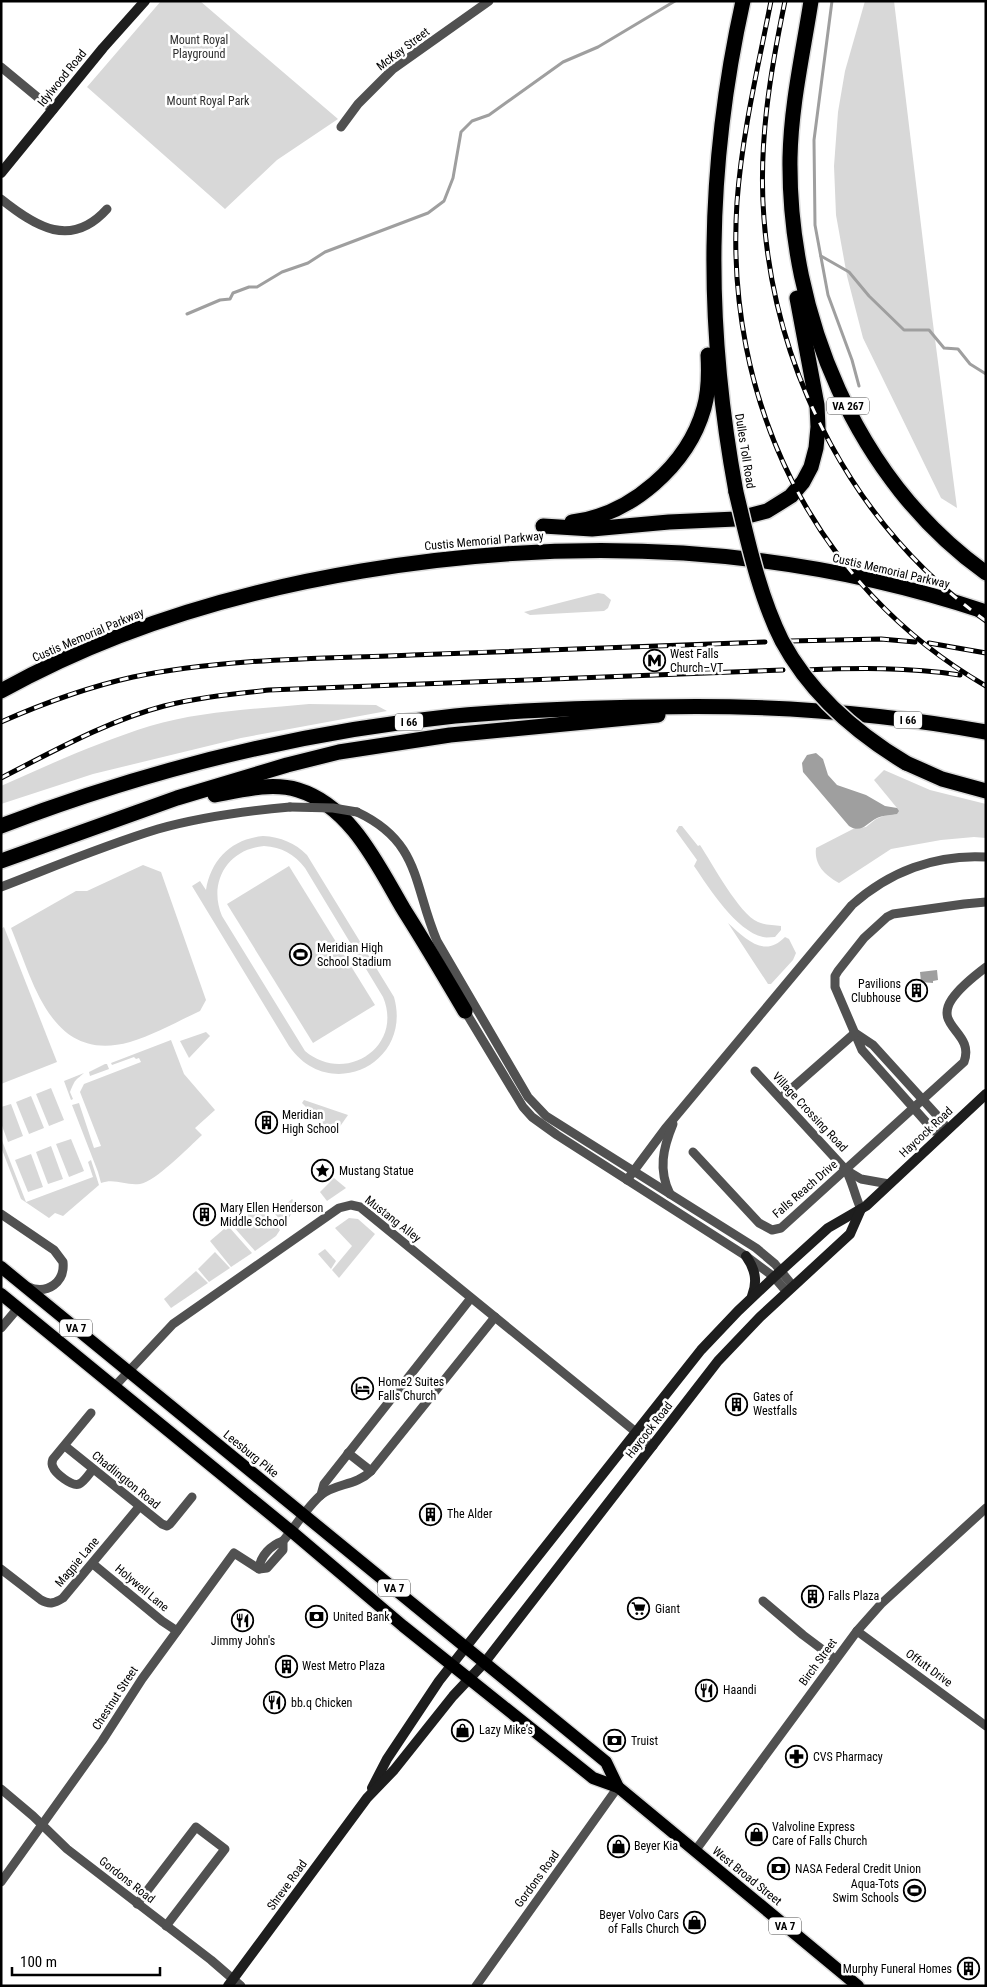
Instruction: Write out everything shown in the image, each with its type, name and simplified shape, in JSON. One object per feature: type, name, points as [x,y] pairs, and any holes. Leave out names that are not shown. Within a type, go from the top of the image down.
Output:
[{"type":"highway","name":"Dulles Toll Road","points":[[742,1],[730,61],[719,140],[714,204],[713,289],[717,356],[726,433],[736,492],[764,595],[776,627],[790,654],[833,709],[862,734],[906,763],[953,783],[986,790]]},
{"type":"highway","name":"VA 267","points":[[811,1],[794,106],[791,150],[791,197],[800,269],[810,313],[829,368],[853,418],[882,465],[904,494],[939,533],[986,573]]},
{"type":"highway","points":[[713,289],[707,331],[709,366],[706,402],[695,431],[673,465],[642,493],[614,510],[590,519],[543,526],[592,529],[736,519],[776,507],[798,489],[807,475],[813,459],[818,417],[792,265],[791,197]]},
{"type":"highway","name":"Custis Memorial Parkway","points":[[1,692],[22,680],[112,639],[202,607],[301,582],[394,566],[499,553],[614,550],[706,555],[784,564],[831,572],[928,594],[986,612]]},
{"type":"highway","points":[[1,686],[22,680]]},
{"type":"highway","name":"I 66","points":[[1,826],[116,786],[189,764],[296,740],[454,716],[574,708],[736,706],[830,711],[986,732]]},
{"type":"highway","points":[[1,861],[147,808],[296,762],[339,752],[397,742],[483,732],[679,714],[710,713],[778,716],[830,711]]},
{"type":"highway","points":[[147,808],[230,792],[278,787],[296,790],[318,800],[340,816],[362,841],[465,1011]]},
{"type":"highway","points":[[1,865],[20,855]]},
{"type":"main road","name":"Idylwood Road","points":[[1,174],[140,3]]},
{"type":"main road","name":"Haycock Road","points":[[468,1647],[701,1350],[752,1297],[828,1228],[861,1209],[986,1094]]},
{"type":"main road","name":"Haycock Road","points":[[469,1679],[718,1361],[789,1288],[850,1234],[861,1209]]},
{"type":"main road","points":[[746,1256],[754,1269],[756,1279],[752,1297]]},
{"type":"main road","name":"Leesburg Pike","points":[[1,1267],[129,1370],[254,1476],[468,1647],[484,1662]]},
{"type":"main road","name":"VA 7","points":[[1,1294],[114,1387],[287,1536],[469,1679]]},
{"type":"main road","name":"Shreve Road","points":[[367,1798],[387,1759],[418,1710],[468,1647]]},
{"type":"main road","name":"West Broad Street","points":[[484,1662],[606,1762],[618,1787]]},
{"type":"main road","name":"Shreve Road","points":[[234,1984],[367,1798],[394,1770],[453,1696],[469,1679]]},
{"type":"main road","name":"West Broad Street","points":[[469,1679],[593,1778],[618,1787],[858,1986]]},
{"type":"street","name":"McKay Street","points":[[341,127],[358,104],[393,69],[489,1]]},
{"type":"street","points":[[1,67],[53,110]]},
{"type":"street","points":[[1,199],[36,223],[61,231],[81,229],[91,225],[107,209]]},
{"type":"street","points":[[1,887],[88,853],[159,829],[217,816],[290,807],[333,808],[358,812],[384,827],[401,845],[415,873],[429,922],[437,941],[528,1097],[546,1116],[756,1248],[768,1257],[777,1274],[789,1288]]},
{"type":"street","points":[[627,1180],[677,1115],[844,913],[864,894],[888,878],[910,868],[948,859],[986,857]]},
{"type":"street","points":[[855,1033],[873,1045],[944,1122],[946,1130],[934,1131],[860,1048],[836,993],[835,976],[857,947],[881,921],[893,914],[986,902]]},
{"type":"street","name":"Falls Reach Drive","points":[[693,1152],[759,1224],[772,1230],[777,1230],[786,1225],[964,1062],[966,1048],[962,1039],[948,1020],[948,1009],[952,998],[986,967]]},
{"type":"street","points":[[465,1011],[513,1092],[532,1117],[627,1180],[777,1274]]},
{"type":"street","points":[[781,1098],[855,1033]]},
{"type":"street","name":"Village Crossing Road","points":[[755,1071],[846,1170],[861,1209]]},
{"type":"street","points":[[670,1194],[663,1177],[662,1163],[664,1148],[677,1115]]},
{"type":"street","name":"Village Crossing Road","points":[[846,1170],[862,1180],[888,1184]]},
{"type":"street","name":"Mustang Alley","points":[[114,1387],[173,1324],[345,1205],[351,1205],[360,1207],[653,1446]]},
{"type":"street","points":[[1,1214],[54,1250],[63,1262],[62,1276],[55,1285],[38,1290],[23,1285]]},
{"type":"street","points":[[321,1495],[324,1484],[471,1298]]},
{"type":"street","points":[[1,1328],[18,1308]]},
{"type":"street","points":[[321,1495],[332,1489],[357,1481],[371,1471],[495,1317]]},
{"type":"street","points":[[91,1413],[53,1459],[52,1465],[54,1469],[76,1485],[80,1484],[93,1469]]},
{"type":"street","name":"Chadlington Road","points":[[64,1446],[139,1507],[167,1526],[192,1497]]},
{"type":"street","points":[[348,1453],[371,1471]]},
{"type":"street","name":"Chestnut Street","points":[[1,1882],[102,1741],[142,1678],[234,1553],[259,1569],[267,1568],[282,1550],[287,1536],[321,1495]]},
{"type":"street","name":"Magpie Lane","points":[[1,1568],[41,1600],[47,1603],[55,1603],[63,1598],[93,1564],[139,1507]]},
{"type":"street","name":"Birch Street","points":[[695,1851],[857,1631],[886,1599],[986,1508]]},
{"type":"street","name":"Holywell Lane","points":[[93,1564],[162,1621],[177,1631]]},
{"type":"street","points":[[763,1601],[835,1659]]},
{"type":"street","name":"Offutt Drive","points":[[857,1631],[986,1726]]},
{"type":"street","name":"Gordons Road","points":[[476,1986],[618,1787]]},
{"type":"street","name":"Gordons Road","points":[[1,1789],[67,1849],[166,1926],[234,1984]]},
{"type":"street","points":[[137,1904],[196,1827],[204,1833],[225,1849],[166,1926]]},
{"type":"green space","name":"Mount Royal Park","points":[[161,1],[200,1],[338,119],[277,160],[225,209],[87,87]]},
{"type":"green space","points":[[865,1],[894,1],[957,508],[941,498],[863,338],[847,276],[836,215],[834,166],[838,112],[845,71]]},
{"type":"green space","points":[[598,593],[604,594],[611,600],[608,608],[604,611],[530,615],[524,612]]},
{"type":"green space","points":[[309,704],[376,705],[387,711],[241,738],[93,774],[1,804],[1,786],[93,746],[131,732],[189,717]]},
{"type":"green space","points":[[884,770],[930,790],[986,804],[986,838],[974,837],[941,840],[891,849],[839,883],[834,880],[825,873],[819,864],[816,848],[853,829],[866,827],[876,819],[897,808],[874,780]]},
{"type":"green space","points":[[679,826],[682,826],[698,846],[700,845],[734,899],[751,917],[760,923],[781,926],[781,930],[775,937],[764,937],[753,933],[733,918],[707,886],[694,866],[697,860],[676,831]]},
{"type":"green space","points":[[263,836],[282,839],[298,847],[307,855],[394,997],[397,1021],[391,1041],[380,1057],[364,1068],[345,1074],[325,1072],[306,1063],[289,1046],[192,886],[200,881],[206,890],[218,860],[233,846],[252,838]],"holes":[[[264,846],[287,852],[305,868],[383,997],[387,1015],[385,1031],[378,1045],[367,1056],[353,1062],[337,1064],[321,1060],[305,1051],[222,916],[217,892],[219,880],[224,870],[240,854]]]},
{"type":"green space","points":[[143,865],[161,872],[206,1000],[200,1011],[157,1032],[130,1042],[103,1046],[81,1041],[64,1030],[50,1014],[28,972],[11,928],[76,891],[87,891]]},
{"type":"green space","points":[[289,866],[375,1005],[313,1043],[227,904]]},
{"type":"green space","points":[[728,923],[748,940],[762,946],[770,946],[785,937],[789,939],[796,953],[793,960],[771,984],[768,984]]},
{"type":"green space","points":[[4,927],[57,1062],[1,1084],[1,929]]},
{"type":"green space","points":[[206,1032],[210,1036],[189,1058],[180,1041]]},
{"type":"green space","points":[[171,1040],[184,1074],[215,1110],[195,1128],[202,1135],[154,1177],[140,1184],[111,1181],[101,1183],[72,1105],[79,1103],[94,1148],[101,1146],[80,1092],[84,1084],[141,1062],[139,1058],[136,1059],[134,1057],[112,1065],[111,1063]]},
{"type":"green space","points":[[107,1064],[109,1069],[90,1076],[89,1072]]},
{"type":"green space","points":[[84,1073],[73,1084],[70,1092],[73,1099],[71,1100],[64,1081]]},
{"type":"green space","points":[[51,1088],[64,1120],[49,1126],[36,1094]]},
{"type":"green space","points":[[31,1096],[44,1128],[29,1134],[16,1102]]},
{"type":"green space","points":[[304,1100],[348,1115],[334,1135],[302,1103]]},
{"type":"green space","points":[[11,1104],[23,1136],[8,1142],[1,1123],[1,1107]]},
{"type":"green space","points":[[1,1138],[26,1202],[93,1177],[88,1162],[91,1160],[99,1185],[63,1216],[55,1213],[49,1218],[21,1199],[1,1147]]},
{"type":"green space","points":[[71,1139],[84,1171],[69,1177],[56,1144]]},
{"type":"green space","points":[[51,1146],[63,1179],[48,1184],[36,1152]]},
{"type":"green space","points":[[31,1154],[43,1187],[28,1192],[15,1160]]},
{"type":"green space","points":[[334,1178],[346,1188],[327,1201],[320,1192]]},
{"type":"green space","points":[[292,1199],[298,1205],[284,1224],[275,1214]]},
{"type":"green space","points":[[256,1203],[280,1230],[276,1236],[255,1251],[232,1225]]},
{"type":"green space","points":[[349,1218],[358,1219],[375,1234],[339,1278],[332,1270],[352,1246],[335,1228]]},
{"type":"green space","points":[[229,1227],[252,1253],[231,1267],[210,1241]]},
{"type":"green space","points":[[325,1249],[336,1261],[331,1269],[318,1254]]},
{"type":"green space","points":[[215,1252],[230,1268],[209,1282],[198,1269]]},
{"type":"green space","points":[[196,1271],[208,1283],[171,1308],[164,1299]]},
{"type":"shaded area","points":[[816,753],[823,759],[828,775],[837,785],[866,795],[885,806],[897,808],[899,811],[897,814],[877,818],[864,827],[857,829],[849,826],[803,772],[802,763],[807,755]]},
{"type":"shaded area","points":[[937,970],[938,980],[933,981],[933,983],[921,982],[920,972]]},
{"type":"waterway","points":[[187,314],[220,300],[230,299],[233,293],[249,287],[257,287],[282,272],[308,263],[325,252],[428,213],[444,201],[453,178],[461,132],[472,121],[489,115],[563,62],[598,47],[675,1]]},
{"type":"waterway","points":[[832,1],[814,140],[815,225],[828,295],[852,360],[859,386]]},
{"type":"waterway","points":[[821,256],[849,272],[869,296],[904,330],[929,330],[944,348],[958,349],[970,364],[986,374]]},
{"type":"railway","points":[[771,1],[747,126],[737,202],[737,275],[746,347],[764,415],[792,480],[828,541],[872,596],[925,645],[986,686]]},
{"type":"railway","points":[[785,1],[770,82],[763,164],[764,219],[772,278],[785,335],[805,391],[831,444],[862,495],[898,541],[940,584],[986,621]]},
{"type":"railway","points":[[790,641],[881,639],[915,642]]},
{"type":"railway","points":[[1,722],[50,702],[99,686],[133,677],[202,666],[307,659],[765,642]]},
{"type":"railway","points":[[929,643],[986,653]]},
{"type":"railway","points":[[805,670],[882,669],[960,675]]},
{"type":"railway","points":[[1,778],[101,728],[164,706],[216,696],[269,690],[783,670]]},
{"type":"place","name":"West Falls Church–VT","points":[[654,661]]},
{"type":"place","name":"Meridian High School Stadium","points":[[301,955]]},
{"type":"place","name":"Pavilions Clubhouse","points":[[917,991]]},
{"type":"place","name":"Meridian High School","points":[[266,1122]]},
{"type":"place","name":"Mustang Statue","points":[[323,1171]]},
{"type":"place","name":"Mary Ellen Henderson Middle School","points":[[204,1215]]},
{"type":"place","name":"Home2 Suites Falls Church","points":[[362,1389]]},
{"type":"place","name":"Gates of Westfalls","points":[[737,1404]]},
{"type":"place","name":"The Alder","points":[[431,1514]]},
{"type":"place","name":"Falls Plaza","points":[[812,1596]]},
{"type":"place","name":"Giant","points":[[639,1609]]},
{"type":"place","name":"United Bank","points":[[317,1617]]},
{"type":"place","name":"Jimmy John's","points":[[243,1620]]},
{"type":"place","name":"West Metro Plaza","points":[[286,1666]]},
{"type":"place","name":"Haandi","points":[[707,1690]]},
{"type":"place","name":"bb.q Chicken","points":[[275,1703]]},
{"type":"place","name":"Lazy Mike’s","points":[[463,1730]]},
{"type":"place","name":"Truist","points":[[615,1741]]},
{"type":"place","name":"CVS Pharmacy","points":[[797,1757]]},
{"type":"place","name":"Valvoline Express Care of Falls Church","points":[[756,1834]]},
{"type":"place","name":"Beyer Kia","points":[[618,1846]]},
{"type":"place","name":"NASA Federal Credit Union","points":[[779,1869]]},
{"type":"place","name":"Aqua-Tots Swim Schools","points":[[915,1891]]},
{"type":"place","name":"Beyer Volvo Cars of Falls Church","points":[[695,1922]]},
{"type":"place","name":"Murphy Funeral Homes","points":[[968,1969]]},
{"type":"park label","name":"Mount Royal Playground","points":[[199,47]]}]
